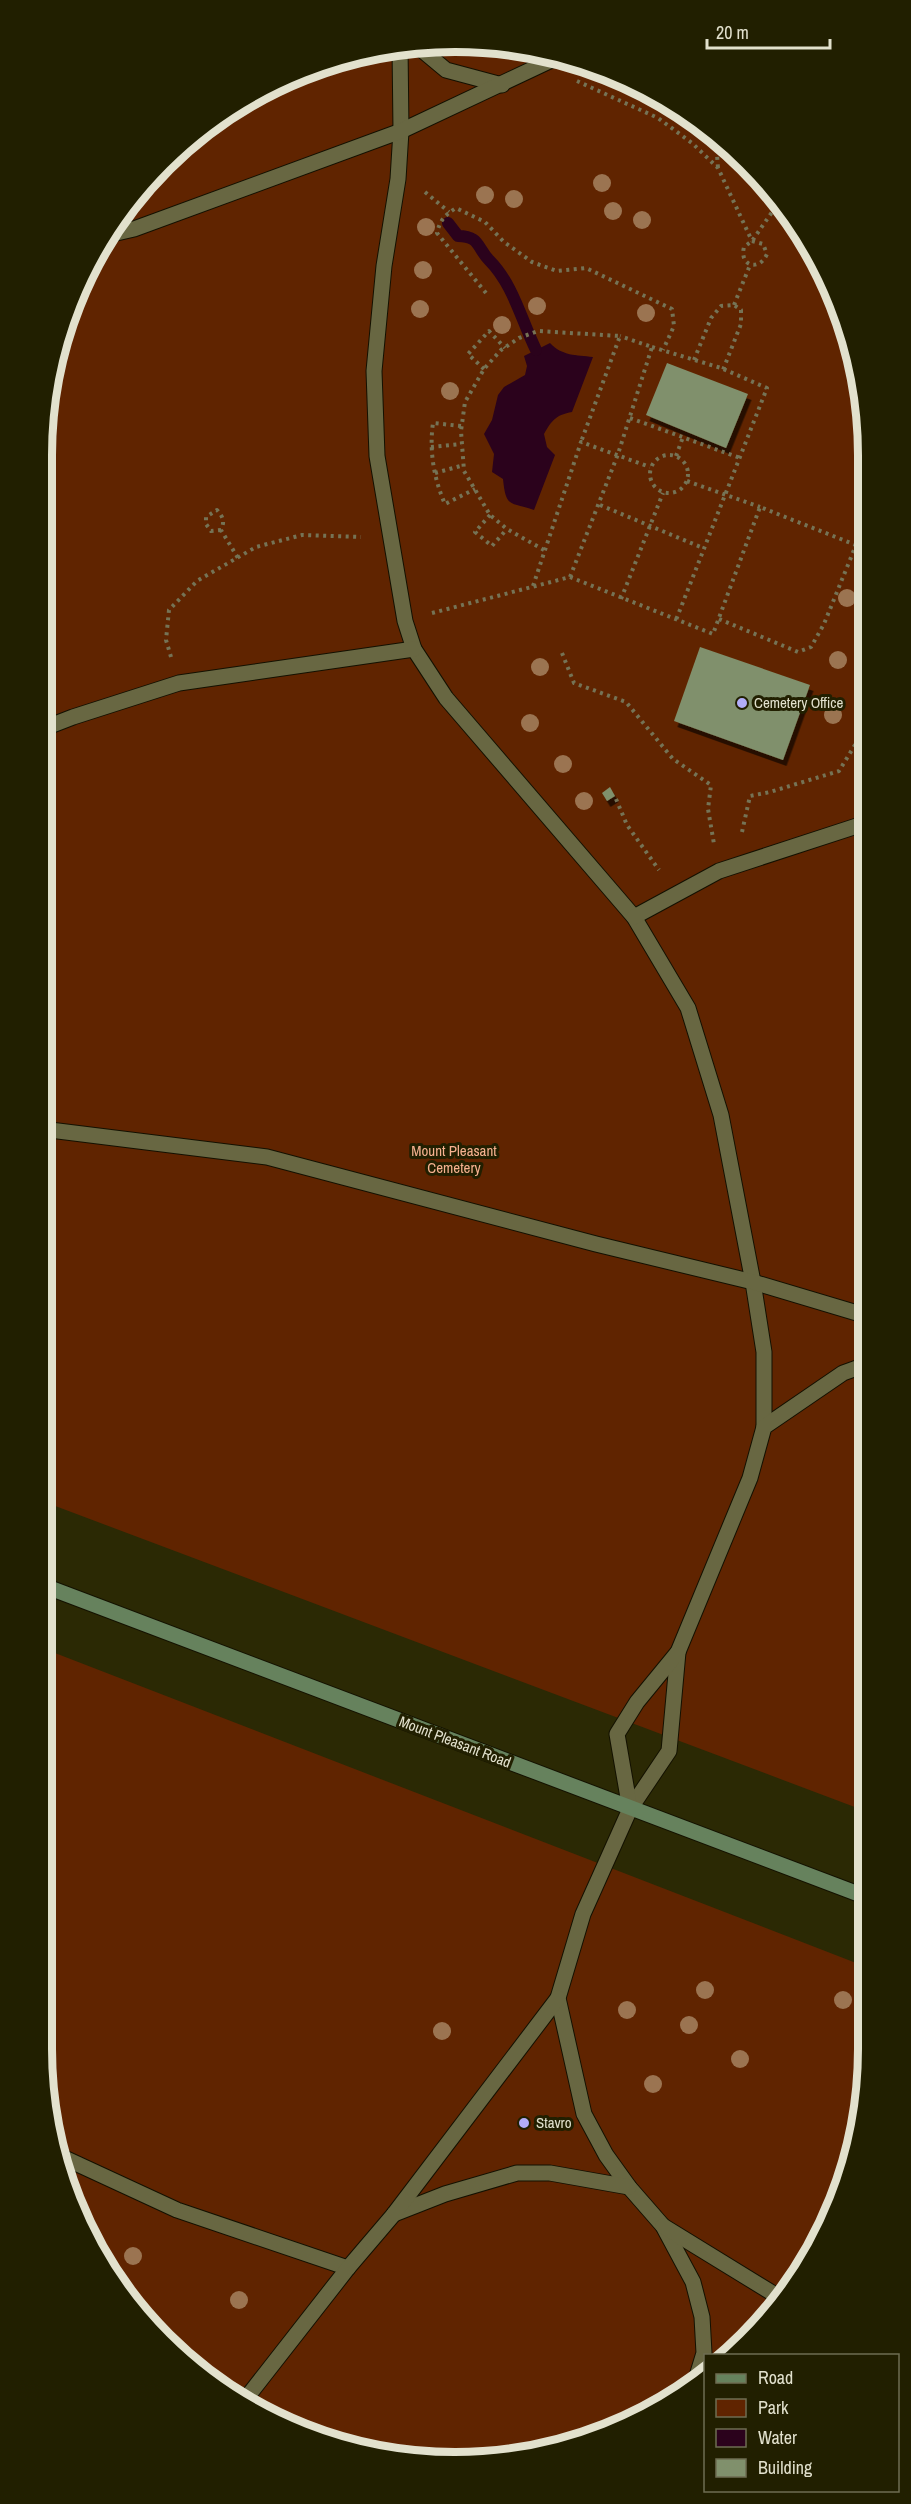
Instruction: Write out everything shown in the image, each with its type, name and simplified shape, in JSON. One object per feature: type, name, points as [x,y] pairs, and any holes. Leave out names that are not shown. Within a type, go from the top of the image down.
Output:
[{"type":"main road","name":"Mount Pleasant Road","points":[[52,1589],[858,1894]]},
{"type":"lane","points":[[426,53],[446,70],[502,85]]},
{"type":"lane","points":[[400,56],[401,131],[398,179],[384,266],[374,371],[377,456],[405,621],[414,649],[446,698],[634,917],[688,1008],[720,1115],[765,1352],[764,1427],[750,1479],[678,1652],[637,1702],[617,1734],[630,1809]]},
{"type":"lane","points":[[120,232],[401,131],[502,85],[545,62]]},
{"type":"lane","points":[[52,725],[179,683],[414,649]]},
{"type":"lane","points":[[634,917],[719,871],[858,826]]},
{"type":"lane","points":[[52,1130],[267,1157],[596,1244],[753,1282],[858,1313]]},
{"type":"lane","points":[[764,1427],[843,1373],[858,1367]]},
{"type":"lane","points":[[249,2395],[348,2268],[394,2214],[558,1998],[584,1914],[630,1809],[669,1751],[678,1652]]},
{"type":"lane","points":[[558,1998],[584,2114],[606,2155],[629,2187],[663,2226],[693,2282],[702,2317],[704,2353],[699,2370]]},
{"type":"lane","points":[[68,2160],[177,2210],[348,2268]]},
{"type":"lane","points":[[394,2214],[446,2194],[517,2173],[550,2172],[629,2187]]},
{"type":"lane","points":[[663,2226],[775,2294]]},
{"type":"path","points":[[541,64],[658,118],[692,143],[718,168]]},
{"type":"path","points":[[717,149],[718,168],[752,241],[763,244],[767,254],[761,264],[750,265]]},
{"type":"path","points":[[486,293],[437,233],[440,222],[447,213],[456,208],[485,222],[504,242],[532,262],[557,271],[586,268],[672,309],[674,326],[663,350]]},
{"type":"path","points":[[750,265],[742,257],[744,247],[752,241],[774,209]]},
{"type":"path","points":[[734,305],[750,265]]},
{"type":"path","points":[[694,360],[711,318],[721,306],[734,305],[741,310],[741,324],[723,370]]},
{"type":"path","points":[[484,369],[468,354],[489,331],[505,348]]},
{"type":"path","points":[[544,550],[507,529],[490,515],[464,471],[461,426],[465,402],[484,369],[505,348],[519,338],[538,331],[620,336],[723,370],[767,388],[676,620]]},
{"type":"path","points":[[533,586],[581,442],[620,336]]},
{"type":"path","points":[[570,577],[600,505],[652,347]]},
{"type":"path","points":[[630,418],[740,458]]},
{"type":"path","points":[[461,426],[433,423],[431,447],[436,484],[445,504],[475,489]]},
{"type":"path","points":[[676,456],[682,437]]},
{"type":"path","points":[[581,442],[650,467]]},
{"type":"path","points":[[431,447],[461,444]]},
{"type":"path","points":[[676,456],[685,464],[687,481],[675,493],[663,493],[653,486],[649,473],[650,467],[658,458],[676,456]]},
{"type":"path","points":[[435,473],[464,465]]},
{"type":"path","points":[[687,481],[856,545],[825,624],[810,647],[798,652],[720,620]]},
{"type":"path","points":[[621,599],[663,493]]},
{"type":"path","points":[[600,505],[703,548]]},
{"type":"path","points":[[405,621],[570,577],[714,634],[760,507]]},
{"type":"path","points":[[217,510],[223,517],[224,525],[221,530],[211,531],[206,524],[206,517],[210,512],[217,510]]},
{"type":"path","points":[[490,515],[475,532],[492,546],[507,529]]},
{"type":"path","points":[[221,530],[238,558]]},
{"type":"path","points":[[179,683],[166,640],[169,610],[197,581],[256,548],[302,535],[391,536]]},
{"type":"path","points":[[562,653],[574,683],[626,702],[673,759],[711,785],[708,809],[719,871]]},
{"type":"path","points":[[719,871],[740,840],[750,796],[839,771],[858,740]]},
{"type":"path","points":[[616,799],[627,825],[651,856],[673,894]]},
{"type":"green space","name":"Mount Pleasant Cemetery","points":[[456,52],[508,56],[560,66],[585,74],[610,83],[657,106],[701,136],[721,153],[775,210],[805,254],[817,277],[845,351],[858,429],[858,1808],[52,1505],[52,456],[60,377],[74,326],[94,277],[120,232],[153,190],[210,136],[254,106],[301,83],[351,66],[429,53]]},
{"type":"green space","points":[[52,1652],[858,1964],[858,2075],[845,2153],[828,2203],[805,2250],[775,2294],[740,2333],[717,2354],[704,2354],[704,2365],[679,2384],[657,2398],[610,2421],[534,2444],[456,2452],[377,2444],[301,2421],[254,2398],[232,2384],[210,2368],[171,2333],[136,2294],[106,2250],[83,2203],[60,2127],[52,2048]]},
{"type":"water","points":[[550,343],[564,353],[593,357],[572,412],[555,419],[544,434],[547,447],[555,455],[534,510],[508,500],[503,479],[492,472],[494,454],[484,434],[492,420],[498,395],[504,387],[525,375],[527,366],[524,356]]},
{"type":"building","points":[[667,363],[748,394],[726,448],[646,415]]},
{"type":"building","name":"Cemetery Office","points":[[700,647],[810,685],[783,760],[674,721]]},
{"type":"building","points":[[610,787],[615,796],[607,801],[602,793]]},
{"type":"waterway","points":[[448,223],[458,236],[474,240],[497,269],[510,291],[536,350]]},
{"type":"place","name":"Cemetery Office","points":[[742,703]]},
{"type":"place","name":"Stavro","points":[[524,2123]]}]
